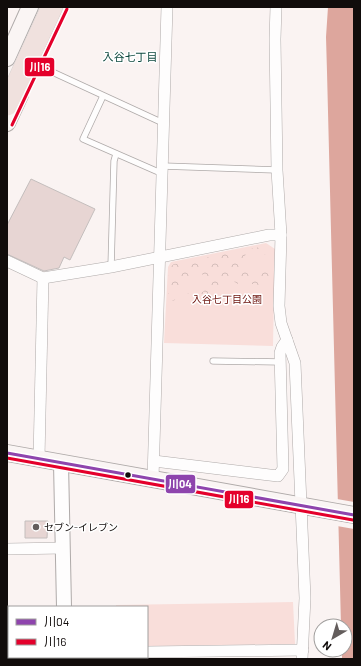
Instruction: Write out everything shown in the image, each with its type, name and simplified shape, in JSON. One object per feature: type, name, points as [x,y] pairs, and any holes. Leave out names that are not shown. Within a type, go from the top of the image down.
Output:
[{"type":"highway","points":[[7,77],[40,7]]},
{"type":"highway","points":[[7,105],[52,7]]},
{"type":"main road","points":[[7,58],[30,7]]},
{"type":"main road","points":[[7,123],[62,7]]},
{"type":"main road","points":[[7,453],[354,515]]},
{"type":"street","points":[[153,479],[168,7]]},
{"type":"street","points":[[148,652],[303,655],[307,507],[295,364],[281,323],[279,306],[281,235],[277,170],[276,7]]},
{"type":"street","points":[[7,261],[43,278],[160,257],[269,235],[281,235]]},
{"type":"street","points":[[39,458],[43,278]]},
{"type":"street","points":[[154,461],[278,476],[283,468],[281,362],[282,347],[287,340]]},
{"type":"street","points":[[61,462],[64,606]]},
{"type":"street","points":[[7,549],[63,548]]},
{"type":"lane","points":[[35,64],[164,124]]},
{"type":"lane","points":[[103,96],[83,139],[116,154],[163,170],[277,170]]},
{"type":"lane","points":[[111,266],[114,161],[116,154]]},
{"type":"lane","points":[[213,361],[281,362]]},
{"type":"green space","name":"入谷七丁目公園","points":[[266,243],[275,249],[273,346],[164,343],[168,267],[171,262]]},
{"type":"green space","points":[[265,246],[271,253],[262,255],[245,255],[247,262],[245,267],[248,270],[263,267],[269,268],[272,270],[272,282],[261,286],[255,284],[238,284],[231,280],[224,279],[207,298],[203,300],[189,299],[187,294],[192,292],[203,292],[212,281],[205,274],[196,276],[179,285],[175,300],[172,301],[168,297],[169,268],[174,264]]},
{"type":"green space","points":[[293,602],[295,644],[148,646],[148,606],[116,605]]},
{"type":"shaded area","points":[[328,7],[354,7],[354,659],[342,659],[353,658],[353,618],[341,618],[326,37]]},
{"type":"pier","points":[[337,499],[354,502],[354,529],[337,526]]},
{"type":"building","points":[[31,179],[95,209],[70,260],[64,257],[59,268],[44,271],[7,254],[7,225]]},
{"type":"building","points":[[25,521],[48,521],[47,538],[25,538]]},
{"type":"transit line","name":"川16","points":[[12,125],[67,9]]},
{"type":"transit line","name":"川04","points":[[7,453],[354,515]]},
{"type":"transit line","name":"川16","points":[[7,458],[353,520]]},
{"type":"place","name":"セブン-イレブン","points":[[36,527]]},
{"type":"district","name":"入谷七丁目","points":[[130,56]]}]
